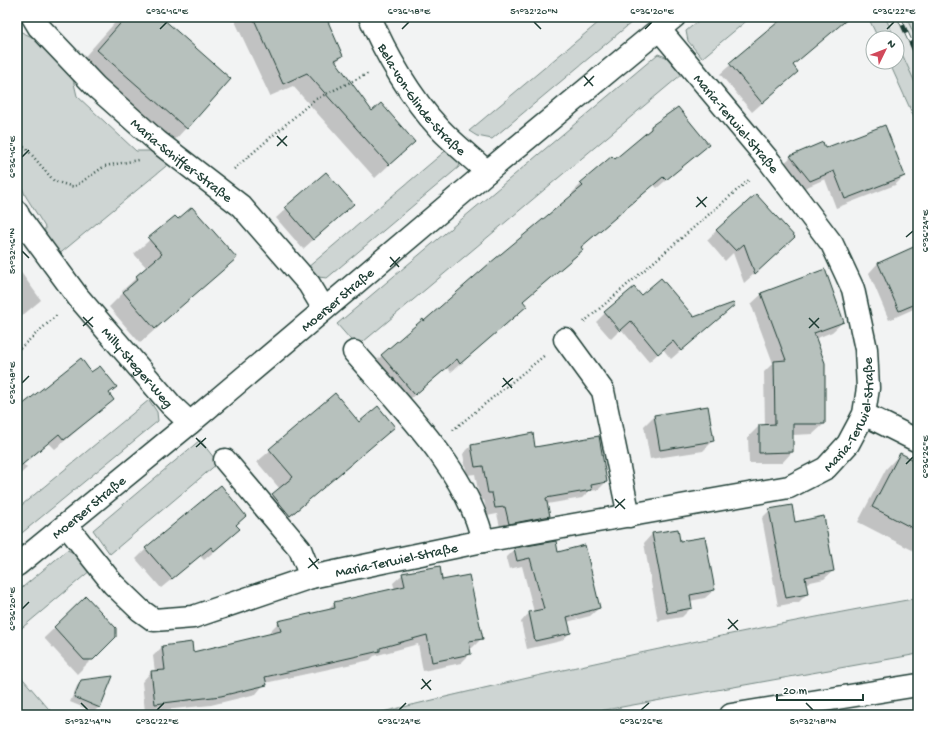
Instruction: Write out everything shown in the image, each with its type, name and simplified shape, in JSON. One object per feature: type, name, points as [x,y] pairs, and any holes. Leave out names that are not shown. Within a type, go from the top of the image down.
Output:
[{"type":"street","name":"Maria-Schiffer-Straße","points":[[33,17],[39,27],[96,87],[171,152],[241,206],[310,284],[324,309]]},
{"type":"street","name":"Bela-von-Glinde-Straße","points":[[370,17],[392,61],[417,99],[439,128],[487,172]]},
{"type":"street","name":"Maria-Terwiel-Straße","points":[[66,525],[114,584],[140,610],[154,620],[193,617],[311,576],[484,541],[789,487],[826,468],[848,444],[864,414],[868,388],[866,349],[853,289],[832,244],[667,23]]},
{"type":"street","name":"Moerser Straße","points":[[17,565],[190,423],[487,172],[667,23]]},
{"type":"street","name":"Milly-Steger-Weg","points":[[17,212],[19,218],[78,297],[171,405],[190,423]]},
{"type":"street","points":[[565,339],[603,391],[629,516]]},
{"type":"street","points":[[354,352],[434,446],[467,498],[481,528],[484,541]]},
{"type":"street","points":[[864,414],[918,441]]},
{"type":"street","points":[[225,460],[300,549],[311,576]]},
{"type":"street","points":[[731,715],[918,685]]},
{"type":"path","points":[[215,185],[314,100],[392,61]]},
{"type":"path","points":[[17,143],[26,148],[54,181],[74,187],[105,166],[161,156],[171,152]]},
{"type":"path","points":[[434,446],[565,339],[770,162]]},
{"type":"path","points":[[17,351],[78,297]]},
{"type":"shaded area","points":[[605,17],[638,17],[492,139],[477,136],[469,131]]},
{"type":"shaded area","points":[[703,17],[751,17],[702,58],[688,41],[686,31]]},
{"type":"shaded area","points":[[868,17],[885,17],[891,30],[874,30]]},
{"type":"shaded area","points":[[885,17],[906,17],[918,43],[918,89],[905,61],[905,30],[891,30]]},
{"type":"shaded area","points":[[906,17],[918,17],[918,43]]},
{"type":"shaded area","points":[[17,30],[32,37],[73,79],[77,96],[136,151],[153,151],[171,162],[57,256],[44,240],[45,227],[25,195],[17,174]]},
{"type":"shaded area","points":[[658,54],[666,57],[682,74],[357,347],[337,324]]},
{"type":"shaded area","points":[[905,61],[918,89],[918,126],[893,70],[905,70]]},
{"type":"shaded area","points":[[450,147],[460,163],[459,167],[327,278],[318,277],[307,268]]},
{"type":"shaded area","points":[[149,400],[157,412],[158,421],[17,537],[17,509]]},
{"type":"shaded area","points":[[200,440],[218,463],[110,554],[93,530]]},
{"type":"shaded area","points":[[67,550],[75,553],[91,570],[17,632],[17,592]]},
{"type":"shaded area","points":[[918,598],[918,654],[577,715],[370,715],[643,652]]},
{"type":"shaded area","points":[[17,672],[54,715],[17,715]]},
{"type":"building","points":[[126,17],[161,17],[231,79],[187,129],[97,50]]},
{"type":"building","points":[[253,17],[326,17],[343,56],[335,60],[372,111],[381,103],[415,142],[389,165],[307,73],[283,84]]},
{"type":"building","points":[[784,17],[850,17],[793,65],[798,72],[762,103],[729,63]]},
{"type":"building","points":[[678,107],[709,145],[666,180],[663,177],[581,247],[583,250],[523,301],[527,306],[460,364],[457,359],[415,395],[381,355],[423,319],[424,321],[490,263],[583,186],[580,183],[612,156],[615,159],[651,129],[651,126]]},
{"type":"building","points":[[885,125],[905,176],[845,199],[834,171],[810,181],[790,156],[823,142],[825,148]]},
{"type":"building","points":[[326,172],[354,204],[313,240],[285,207]]},
{"type":"building","points":[[756,194],[795,237],[755,274],[744,244],[736,251],[716,230]]},
{"type":"building","points":[[192,207],[237,258],[155,329],[123,292],[138,279],[136,276],[162,254],[148,238],[175,216],[178,219]]},
{"type":"building","points":[[918,245],[918,303],[899,311],[878,263]]},
{"type":"building","points":[[825,269],[844,322],[814,333],[825,363],[825,424],[793,424],[793,452],[759,453],[759,425],[775,424],[774,361],[786,360],[761,293]]},
{"type":"building","points":[[661,278],[694,317],[733,303],[735,305],[681,351],[673,341],[658,354],[631,321],[620,331],[604,312],[634,287],[641,295]]},
{"type":"building","points":[[81,358],[91,372],[100,366],[117,387],[109,393],[114,400],[64,440],[59,434],[17,469],[17,409]]},
{"type":"building","points":[[335,393],[359,422],[378,406],[395,427],[290,516],[272,494],[293,477],[269,449]]},
{"type":"building","points":[[708,406],[714,441],[660,450],[654,415]]},
{"type":"building","points":[[533,433],[535,447],[599,436],[607,482],[591,485],[592,490],[546,498],[550,516],[509,524],[505,507],[495,508],[492,493],[488,493],[483,466],[475,467],[471,445]]},
{"type":"building","points":[[900,453],[918,462],[918,531],[872,507]]},
{"type":"building","points":[[221,485],[246,516],[236,525],[240,529],[214,551],[211,547],[172,579],[145,548]]},
{"type":"building","points":[[792,505],[795,522],[824,516],[834,571],[805,577],[808,594],[786,598],[769,509]]},
{"type":"building","points":[[678,529],[680,541],[705,537],[715,590],[690,595],[692,608],[667,613],[652,533]]},
{"type":"building","points":[[556,541],[558,552],[585,545],[600,608],[567,617],[571,633],[535,641],[529,612],[544,609],[530,558],[517,561],[514,548]]},
{"type":"building","points":[[440,566],[442,580],[469,575],[483,639],[469,641],[471,654],[432,662],[427,635],[380,648],[380,651],[265,677],[267,685],[221,696],[155,704],[151,671],[165,670],[162,646],[192,642],[193,652],[281,631],[278,621],[335,608],[334,602],[405,586],[402,573]]},
{"type":"building","points":[[86,596],[116,628],[116,637],[93,660],[84,660],[54,627]]},
{"type":"building","points":[[113,676],[100,708],[74,697],[81,680]]},
{"type":"railway","points":[[899,17],[918,58]]}]
